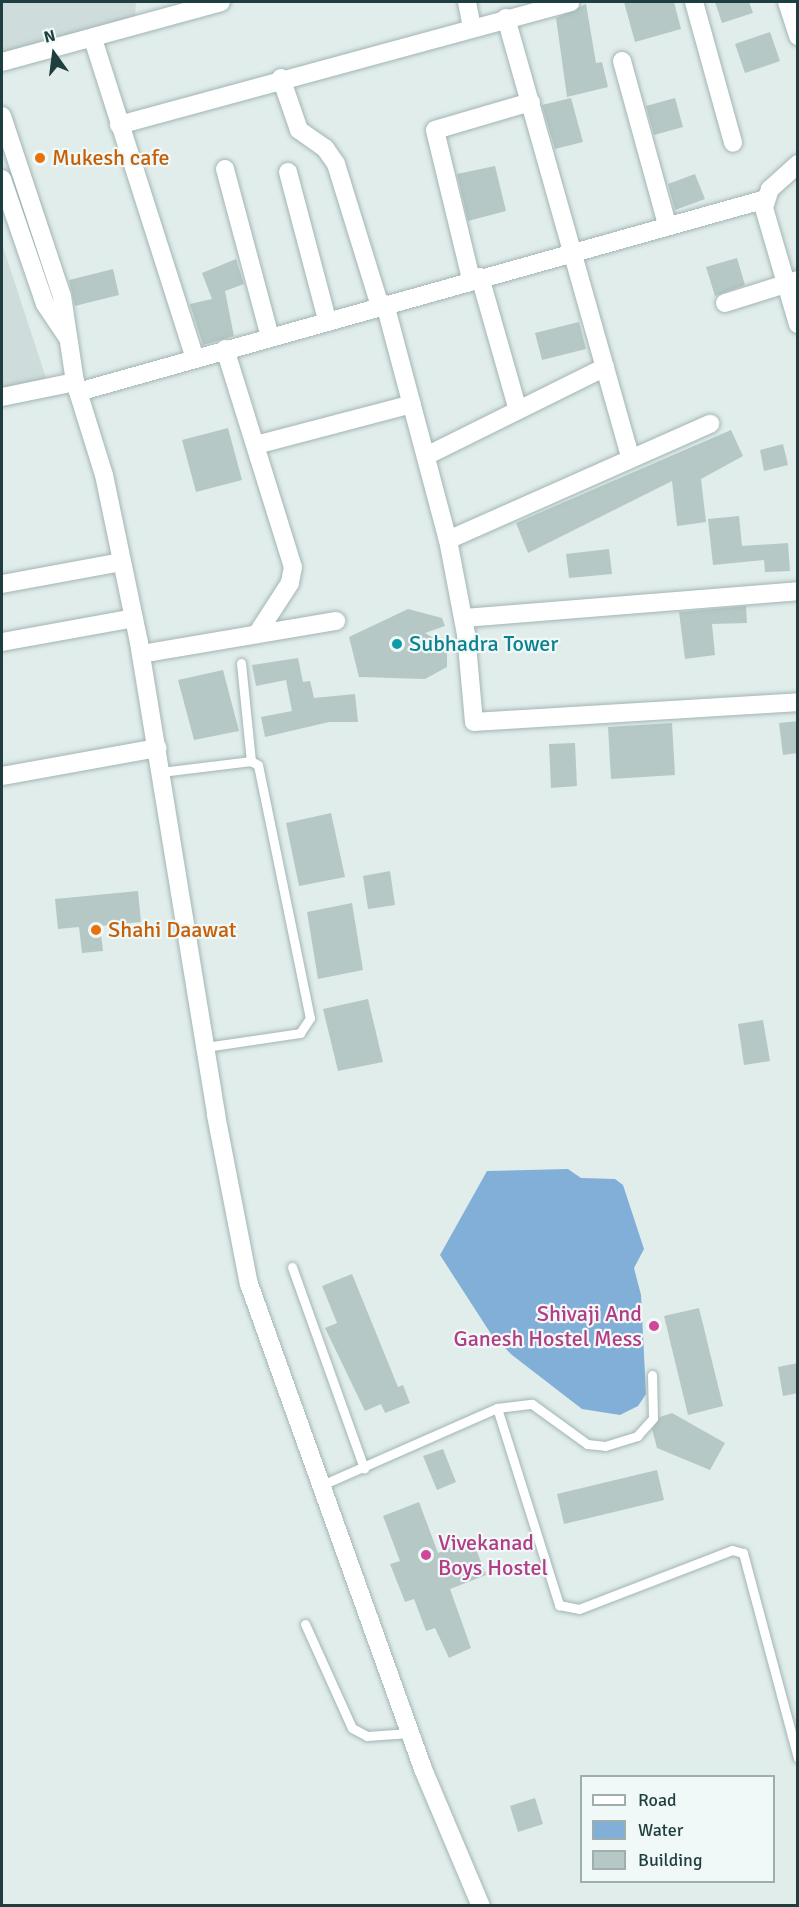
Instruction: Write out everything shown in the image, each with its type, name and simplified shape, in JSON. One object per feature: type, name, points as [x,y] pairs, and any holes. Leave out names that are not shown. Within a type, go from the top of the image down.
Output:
[{"type":"street","points":[[2,62],[93,39],[221,2]]},
{"type":"street","points":[[467,2],[472,27]]},
{"type":"street","points":[[119,125],[281,78],[571,2]]},
{"type":"street","points":[[694,2],[733,143]]},
{"type":"street","points":[[787,2],[798,36]]},
{"type":"street","points":[[506,18],[574,250],[630,456]]},
{"type":"street","points":[[93,39],[195,358]]},
{"type":"street","points":[[622,61],[667,224]]},
{"type":"street","points":[[281,78],[299,130],[325,148],[336,164],[412,404],[448,540],[464,618],[471,716],[481,726],[798,702]]},
{"type":"street","points":[[518,410],[476,278],[435,130],[531,102]]},
{"type":"street","points":[[2,116],[62,296],[76,387],[104,475],[141,654],[205,1047],[249,1284],[324,1484],[410,1732],[482,1905]]},
{"type":"street","points":[[2,397],[76,387],[195,358],[667,224],[766,199],[798,164]]},
{"type":"street","points":[[225,169],[270,337]]},
{"type":"street","points":[[288,172],[327,320]]},
{"type":"street","points":[[2,179],[45,304],[67,337]]},
{"type":"street","points":[[766,199],[764,219],[791,282],[798,324]]},
{"type":"street","points":[[725,303],[791,282]]},
{"type":"street","points":[[225,350],[293,567],[290,584],[257,634]]},
{"type":"street","points":[[426,456],[605,367]]},
{"type":"street","points":[[256,445],[412,404]]},
{"type":"street","points":[[448,540],[630,456],[710,424]]},
{"type":"street","points":[[2,584],[122,562]]},
{"type":"street","points":[[464,618],[798,591]]},
{"type":"street","points":[[2,642],[134,618]]},
{"type":"street","points":[[141,654],[336,621]]},
{"type":"street","points":[[2,776],[157,748]]},
{"type":"lane","points":[[205,1047],[300,1033],[310,1018],[261,774],[251,761],[253,738],[241,663]]},
{"type":"lane","points":[[161,772],[251,761]]},
{"type":"lane","points":[[292,1267],[364,1468]]},
{"type":"lane","points":[[324,1484],[497,1408],[532,1404],[587,1444],[605,1446],[637,1436],[653,1418],[652,1375]]},
{"type":"lane","points":[[497,1408],[559,1605],[579,1609],[732,1550],[743,1553],[798,1758]]},
{"type":"lane","points":[[305,1624],[352,1728],[367,1736],[410,1732]]},
{"type":"shaded area","points":[[2,2],[136,2],[135,19],[2,61]]},
{"type":"shaded area","points":[[2,244],[52,396],[2,406]]},
{"type":"water","points":[[568,1169],[581,1178],[615,1179],[623,1185],[644,1249],[634,1268],[641,1295],[646,1394],[638,1406],[620,1415],[582,1409],[512,1355],[491,1334],[440,1255],[487,1171]]},
{"type":"building","points":[[624,2],[674,2],[681,29],[635,42]]},
{"type":"building","points":[[715,2],[749,2],[753,13],[722,23]]},
{"type":"building","points":[[586,4],[596,63],[602,62],[608,87],[567,97],[556,18]]},
{"type":"building","points":[[770,32],[780,61],[745,73],[735,44]]},
{"type":"building","points":[[571,98],[583,142],[555,149],[542,105]]},
{"type":"building","points":[[675,98],[683,127],[654,135],[646,106]]},
{"type":"building","points":[[495,166],[506,211],[468,221],[457,174]]},
{"type":"building","points":[[695,174],[705,199],[675,210],[668,184]]},
{"type":"building","points":[[737,258],[745,285],[715,296],[706,267]]},
{"type":"building","points":[[236,259],[244,284],[225,291],[234,336],[203,345],[190,304],[212,299],[202,273]]},
{"type":"building","points":[[113,269],[119,295],[75,306],[69,280]]},
{"type":"building","points":[[579,322],[586,349],[542,360],[535,333]]},
{"type":"building","points":[[228,428],[242,480],[196,492],[182,440]]},
{"type":"building","points":[[731,430],[743,456],[701,479],[706,522],[677,526],[672,481],[528,553],[516,523]]},
{"type":"building","points":[[783,444],[788,465],[764,471],[760,450]]},
{"type":"building","points":[[739,516],[742,546],[788,543],[790,571],[765,572],[764,560],[713,565],[708,519]]},
{"type":"building","points":[[609,549],[612,574],[569,578],[566,554]]},
{"type":"building","points":[[746,606],[747,623],[712,624],[715,655],[685,659],[679,612]]},
{"type":"building","name":"Subhadra Tower","points":[[408,609],[442,618],[445,626],[425,633],[447,646],[447,667],[425,679],[359,677],[349,637]]},
{"type":"building","points":[[298,658],[303,682],[310,681],[314,698],[355,694],[358,722],[329,722],[265,737],[261,717],[292,711],[286,680],[256,686],[252,665]]},
{"type":"building","points":[[223,670],[239,731],[194,740],[178,680]]},
{"type":"building","points":[[798,721],[798,753],[783,755],[779,723]]},
{"type":"building","points":[[672,723],[675,775],[611,779],[608,727]]},
{"type":"building","points":[[575,743],[577,786],[551,788],[549,744]]},
{"type":"building","points":[[331,813],[345,877],[299,886],[286,823]]},
{"type":"building","points":[[390,871],[395,905],[368,909],[363,876]]},
{"type":"building","points":[[138,891],[141,922],[100,926],[103,951],[82,953],[79,927],[58,929],[55,899]]},
{"type":"building","points":[[352,903],[363,970],[318,979],[307,912]]},
{"type":"building","points":[[368,999],[383,1062],[338,1071],[323,1009]]},
{"type":"building","points":[[763,1020],[770,1061],[744,1065],[738,1024]]},
{"type":"building","points":[[352,1274],[398,1387],[403,1385],[410,1403],[385,1413],[381,1404],[365,1411],[325,1328],[337,1323],[322,1286]]},
{"type":"building","points":[[699,1308],[723,1406],[688,1415],[664,1316]]},
{"type":"building","points":[[798,1363],[798,1393],[783,1396],[778,1367]]},
{"type":"building","points":[[672,1413],[725,1443],[710,1470],[657,1448],[652,1429],[660,1417]]},
{"type":"building","points":[[443,1449],[456,1482],[437,1490],[423,1456]]},
{"type":"building","points":[[657,1470],[664,1500],[564,1524],[557,1494]]},
{"type":"building","points":[[419,1502],[438,1553],[472,1539],[486,1575],[450,1589],[471,1648],[449,1658],[435,1628],[426,1631],[414,1599],[405,1602],[390,1564],[400,1561],[383,1516]]},
{"type":"building","points":[[535,1798],[543,1824],[518,1832],[510,1806]]},
{"type":"place","name":"Mukesh cafe","points":[[40,158]]},
{"type":"place","name":"Subhadra Tower","points":[[397,644]]},
{"type":"place","name":"Shahi Daawat","points":[[96,930]]},
{"type":"place","name":"Shivaji And Ganesh Hostel Mess","points":[[654,1326]]},
{"type":"place","name":"Vivekanad Boys Hostel","points":[[426,1555]]}]
